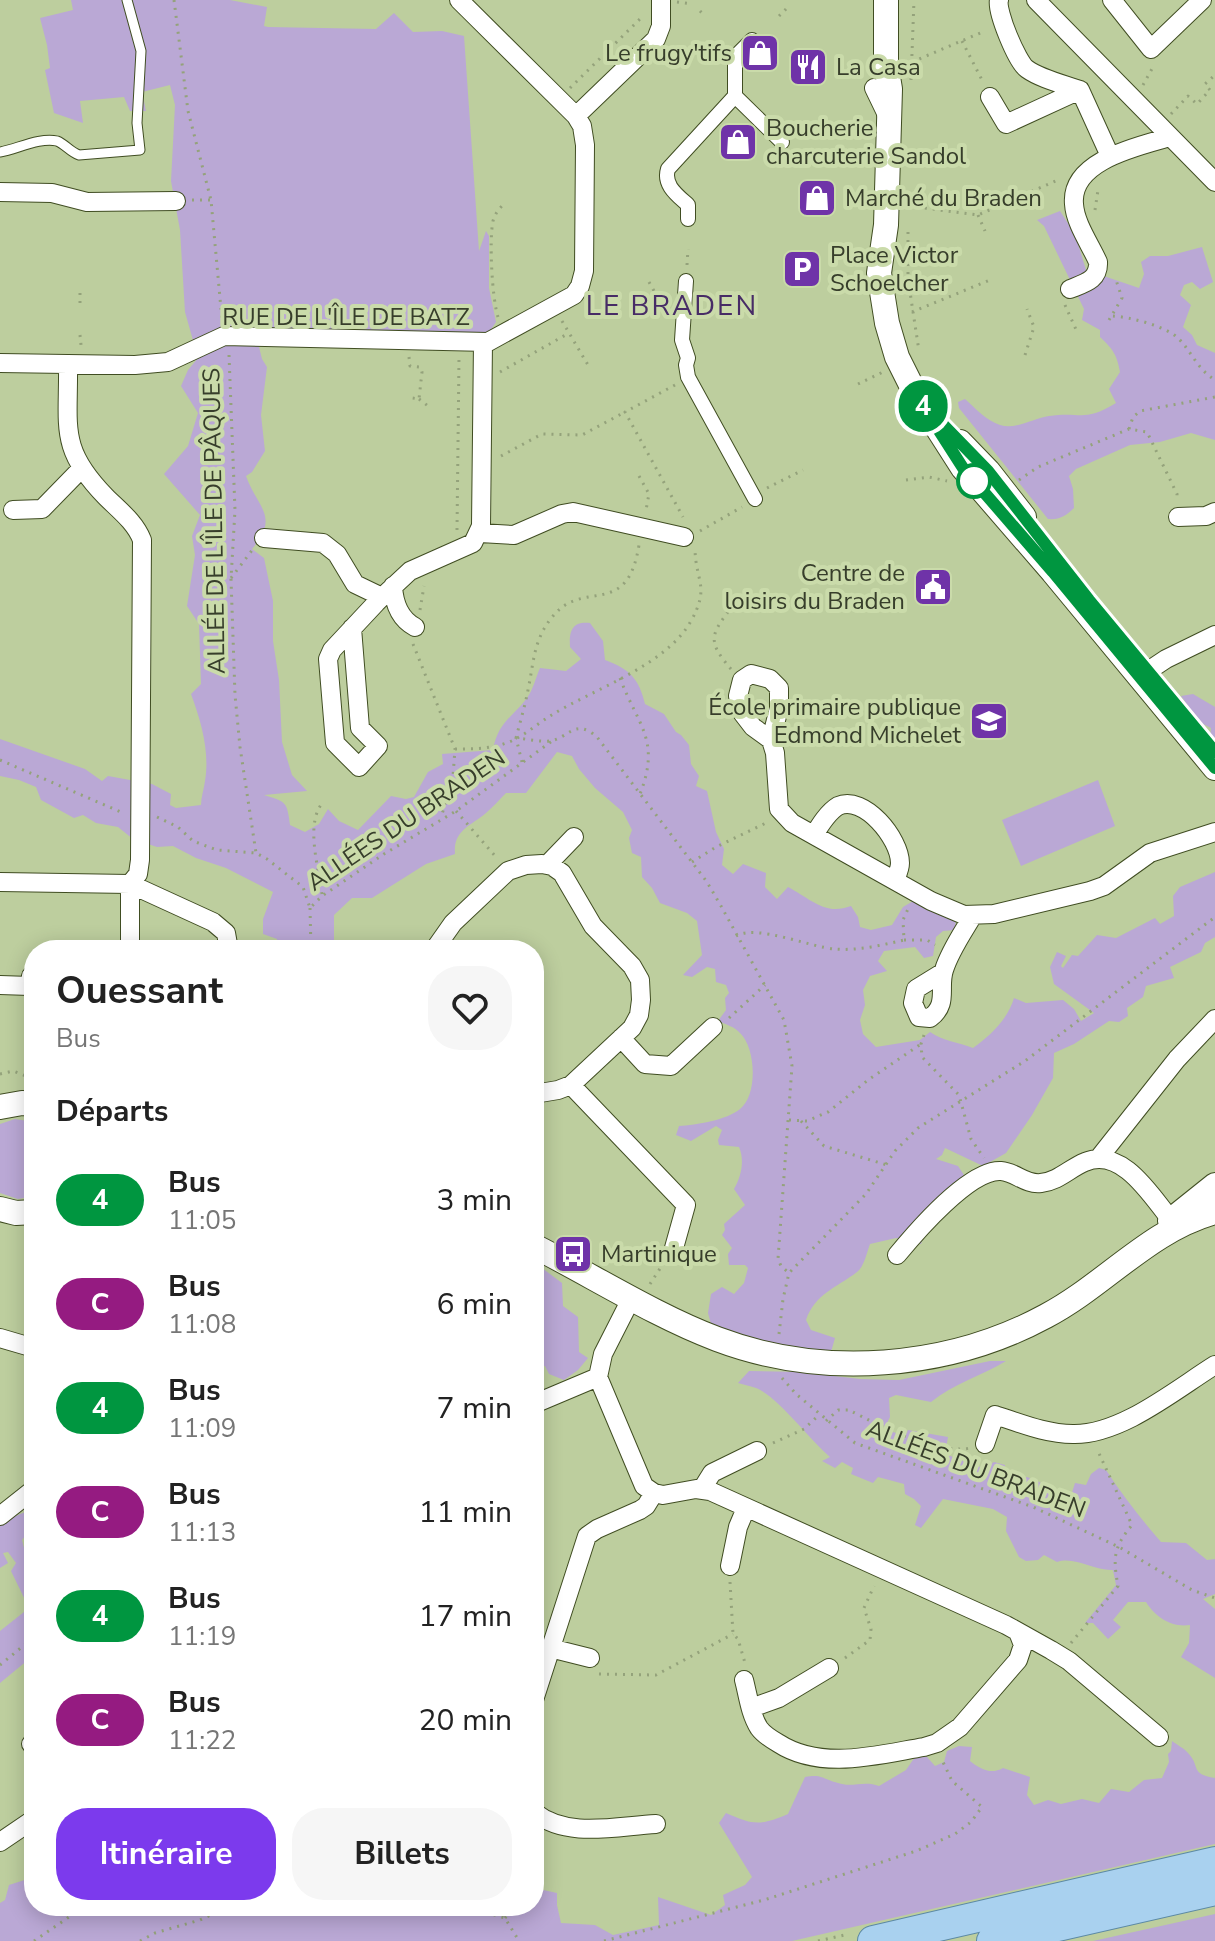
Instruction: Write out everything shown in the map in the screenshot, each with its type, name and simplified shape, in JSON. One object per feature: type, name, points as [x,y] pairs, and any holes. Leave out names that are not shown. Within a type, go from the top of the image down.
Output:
[{"type":"main road","points":[[873,1941],[1215,1862]]},
{"type":"main road","points":[[992,1941],[1215,1890]]},
{"type":"street","points":[[459,0],[576,116],[656,39],[661,5]]},
{"type":"street","points":[[874,0],[872,224],[880,260]]},
{"type":"street","points":[[886,0],[886,65],[890,89],[886,225],[880,260],[881,289],[891,339],[920,401],[988,471],[1215,768]]},
{"type":"street","points":[[999,0],[997,7],[1025,68],[1080,90]]},
{"type":"street","points":[[1036,0],[1215,182]]},
{"type":"street","points":[[1112,0],[1151,49],[1202,0]]},
{"type":"street","points":[[688,219],[688,205],[669,186],[668,169],[735,96],[735,57],[752,40]]},
{"type":"street","points":[[874,88],[888,117]]},
{"type":"street","points":[[990,97],[1006,124],[1080,90]]},
{"type":"street","points":[[1080,90],[1103,161]]},
{"type":"street","points":[[735,96],[782,142]]},
{"type":"street","name":"RUE DE L'ÎLE DE BATZ","points":[[0,363],[168,362],[217,330],[459,342],[483,342],[507,334],[574,295],[582,281],[585,145],[582,126],[576,116]]},
{"type":"street","points":[[1065,292],[1092,280],[1098,270],[1098,262],[1074,207],[1080,180],[1103,161],[1165,131]]},
{"type":"street","points":[[0,192],[52,193],[87,202],[176,201]]},
{"type":"street","points":[[686,281],[682,340],[688,358],[688,377],[755,499]]},
{"type":"street","points":[[352,628],[360,728],[378,746],[359,767],[335,743],[328,663],[332,650],[352,628],[387,592],[410,571],[464,549],[480,533],[483,342]]},
{"type":"street","points":[[68,364],[69,434],[73,454],[81,469],[135,526],[142,540],[140,860],[138,874],[130,884],[130,940]]},
{"type":"street","points":[[13,510],[42,509],[81,469]]},
{"type":"street","points":[[480,533],[514,535],[567,512],[688,534]]},
{"type":"street","points":[[1178,517],[1206,516],[1215,512]]},
{"type":"street","points":[[264,538],[323,543],[337,554],[355,584],[387,592],[407,623],[415,627]]},
{"type":"street","points":[[1144,674],[1215,635]]},
{"type":"street","points":[[771,740],[753,727],[743,714],[738,696],[746,676],[757,674],[770,679],[779,688],[779,708],[771,740],[778,763],[779,809],[782,814],[919,894],[945,908],[972,917],[1090,891],[1104,886],[1150,853],[1215,832]]},
{"type":"street","points":[[1144,674],[1215,752]]},
{"type":"street","points":[[814,835],[840,805],[862,807],[884,826],[895,844],[901,864],[895,880]]},
{"type":"street","points":[[547,865],[574,837]]},
{"type":"street","points":[[441,940],[453,923],[508,871],[526,865],[547,865],[562,873],[593,926],[637,973],[641,988],[639,1015],[632,1028],[571,1085],[544,1092]]},
{"type":"street","points":[[0,882],[130,884],[213,922],[226,933],[227,940]]},
{"type":"street","points":[[942,973],[921,984],[914,992],[913,1003],[917,1015],[927,1019],[938,1012],[942,1001],[942,973],[972,917]]},
{"type":"street","points":[[0,985],[24,986]]},
{"type":"street","points":[[1098,1159],[1177,1059],[1215,1019]]},
{"type":"street","points":[[621,1038],[645,1064],[671,1066],[713,1027]]},
{"type":"street","points":[[571,1085],[686,1205],[674,1248]]},
{"type":"street","points":[[0,1107],[24,1103]]},
{"type":"street","points":[[897,1255],[955,1196],[992,1172],[1006,1172],[1027,1183],[1041,1183],[1059,1177],[1084,1162],[1098,1159],[1112,1161],[1125,1169],[1148,1190],[1164,1228]]},
{"type":"street","points":[[544,1251],[701,1333],[753,1350],[842,1363],[905,1361],[982,1344],[1029,1325],[1088,1290],[1215,1185]]},
{"type":"street","points":[[0,1209],[24,1214]]},
{"type":"street","points":[[1164,1228],[1215,1212]]},
{"type":"street","points":[[636,1299],[603,1354],[598,1377],[640,1481],[654,1493],[670,1495],[702,1489],[1018,1632],[1062,1656],[1159,1737]]},
{"type":"street","points":[[0,1338],[24,1345]]},
{"type":"street","points":[[985,1444],[995,1415],[1052,1432],[1089,1434],[1128,1419],[1215,1365]]},
{"type":"street","points":[[544,1400],[598,1377]]},
{"type":"street","points":[[702,1489],[712,1473],[763,1448]]},
{"type":"street","points":[[544,1668],[587,1536],[640,1510],[654,1493]]},
{"type":"street","points":[[0,1516],[24,1497]]},
{"type":"street","points":[[730,1566],[738,1527],[746,1508]]},
{"type":"street","points":[[744,1680],[758,1725],[766,1735],[790,1751],[815,1759],[844,1758],[937,1743],[960,1727],[1018,1660],[1023,1645],[1018,1632]]},
{"type":"street","points":[[550,1648],[590,1658]]},
{"type":"street","points":[[751,1708],[779,1698],[829,1668]]},
{"type":"street","points":[[544,1819],[574,1828],[656,1824]]},
{"type":"street","points":[[0,1842],[24,1826]]},
{"type":"lane","points":[[0,152],[47,140],[60,142],[73,154],[79,155],[140,150],[137,123],[141,51],[127,0]]},
{"type":"path","name":"ALLÉE DE L'ÎLE DE PÂQUES","points":[[174,0],[188,111],[211,200],[222,316],[217,330],[229,356],[234,457],[231,579],[236,710],[256,853]]},
{"type":"path","points":[[561,100],[564,93],[646,12],[661,5]]},
{"type":"path","points":[[779,16],[786,9]]},
{"type":"path","points":[[912,62],[1003,22]]},
{"type":"path","points":[[962,41],[990,97]]},
{"type":"path","points":[[1165,131],[1188,96],[1197,104],[1210,90],[1205,84],[1215,75]]},
{"type":"path","points":[[1094,214],[1103,161]]},
{"type":"path","points":[[909,206],[978,215],[1059,179],[1070,177],[1080,180]]},
{"type":"path","points":[[503,205],[492,226],[494,297],[498,316],[507,334]]},
{"type":"path","points":[[978,215],[985,231]]},
{"type":"path","points":[[1098,270],[1114,273],[1122,294],[1109,320]]},
{"type":"path","points":[[918,355],[919,338],[912,312],[990,280]]},
{"type":"path","points":[[649,282],[682,340]]},
{"type":"path","points":[[832,290],[881,289]]},
{"type":"path","points":[[80,292],[80,303]]},
{"type":"path","points":[[1065,292],[1078,334]]},
{"type":"path","points":[[554,307],[588,365]]},
{"type":"path","points":[[1025,355],[1034,327],[1027,309]]},
{"type":"path","points":[[217,330],[222,316]]},
{"type":"path","points":[[1113,316],[1139,320],[1171,333],[1185,346],[1198,366],[1215,380]]},
{"type":"path","points":[[497,374],[569,333]]},
{"type":"path","points":[[410,341],[410,366],[417,366],[422,372],[419,399]]},
{"type":"path","points":[[459,342],[457,536],[464,549]]},
{"type":"path","points":[[525,434],[529,440],[542,434],[582,435],[688,377]]},
{"type":"path","points":[[1129,429],[1133,417],[1140,411],[1215,397]]},
{"type":"path","points":[[412,398],[428,406]]},
{"type":"path","points":[[455,749],[487,748],[516,738],[551,715],[620,678],[677,640],[692,620],[703,589],[688,534],[625,412]]},
{"type":"path","points":[[1017,483],[1038,467],[1129,429],[1147,432],[1177,494],[1178,517]]},
{"type":"path","points":[[516,738],[529,688],[530,666],[537,643],[550,620],[560,608],[610,593],[628,580],[636,562],[649,494],[639,476]]},
{"type":"path","points":[[231,579],[264,538]]},
{"type":"path","points":[[733,605],[712,640],[722,658],[742,680]]},
{"type":"path","points":[[415,627],[413,650],[455,749],[453,776],[441,820]]},
{"type":"path","points":[[620,678],[649,744],[648,767],[640,794]]},
{"type":"path","name":"ALLÉES DU BRADEN","points":[[310,908],[322,896],[456,811],[552,741],[574,729],[592,732],[692,862],[721,906],[784,1020],[791,1051],[778,1259],[789,1273],[779,1338]]},
{"type":"path","name":"ALLÉES DU BRADEN","points":[[522,762],[516,738],[552,741]]},
{"type":"path","points":[[322,896],[314,834],[319,806],[324,801]]},
{"type":"path","points":[[456,811],[508,871]]},
{"type":"path","points":[[692,862],[782,814]]},
{"type":"path","name":"ALLÉES DU BRADEN","points":[[256,853],[300,884],[307,894],[311,940]]},
{"type":"path","points":[[904,940],[903,920],[919,894]]},
{"type":"path","points":[[789,1273],[866,1194],[904,1140],[918,1128],[1025,1061],[1215,917]]},
{"type":"path","points":[[736,936],[752,932],[838,950],[861,949],[904,940],[927,940],[951,954]]},
{"type":"path","points":[[713,1027],[720,1026],[765,985]]},
{"type":"path","points":[[927,1019],[921,1044],[925,1062],[962,1101],[971,1139],[992,1172]]},
{"type":"path","points":[[789,1120],[801,1121],[828,1112],[921,1044]]},
{"type":"path","points":[[0,1074],[13,1071],[24,1075]]},
{"type":"path","points":[[801,1121],[824,1146],[887,1165]]},
{"type":"path","points":[[636,1299],[674,1248]]},
{"type":"path","name":"ALLÉES DU BRADEN","points":[[780,1376],[826,1421],[863,1447],[1033,1507],[1119,1547],[1192,1590],[1215,1598]]},
{"type":"path","points":[[826,1421],[838,1410],[849,1410],[883,1427],[955,1451],[985,1444]]},
{"type":"path","points":[[763,1448],[804,1429],[820,1414]]},
{"type":"path","points":[[1062,1656],[1118,1586],[1113,1559],[1132,1525],[1089,1434]]},
{"type":"path","points":[[730,1566],[733,1634],[738,1639],[747,1670],[744,1680]]},
{"type":"path","points":[[829,1668],[870,1640],[871,1629],[864,1608],[877,1579],[874,1567]]},
{"type":"path","points":[[590,1658],[597,1674],[656,1675],[733,1634]]},
{"type":"path","points":[[0,1665],[24,1645]]},
{"type":"path","points":[[604,1941],[764,1900],[883,1863],[955,1834],[971,1822],[982,1807],[952,1781],[937,1743]]},
{"type":"path","points":[[34,1941],[70,1916]]},
{"type":"path","points":[[140,1941],[209,1916]]},
{"type":"path","points":[[498,1916],[505,1918],[519,1941]]},
{"type":"shaded area","points":[[71,0],[230,0],[267,7],[264,26],[268,27],[376,29],[394,13],[413,32],[442,31],[464,36],[479,251],[486,231],[489,236],[489,288],[496,322],[488,334],[258,343],[267,367],[261,415],[265,451],[246,476],[266,520],[265,528],[252,549],[264,558],[273,601],[273,641],[279,680],[282,742],[292,775],[307,791],[264,795],[284,804],[290,825],[305,832],[319,824],[328,809],[339,821],[358,830],[391,796],[414,797],[428,772],[443,764],[442,754],[493,750],[498,733],[529,695],[540,668],[566,671],[581,659],[570,647],[571,632],[575,625],[590,623],[603,641],[605,660],[632,676],[645,704],[664,714],[689,745],[691,764],[699,776],[696,786],[707,791],[716,832],[724,849],[722,865],[733,874],[743,864],[766,873],[765,887],[777,899],[788,887],[826,908],[851,906],[860,927],[871,930],[892,925],[903,907],[915,900],[956,918],[955,930],[943,931],[936,937],[933,956],[924,958],[915,947],[884,951],[878,961],[887,971],[870,976],[863,990],[865,1005],[860,1020],[863,1034],[876,1047],[920,1040],[930,1032],[973,1048],[998,1026],[1014,998],[1026,1003],[1063,1000],[1074,1009],[1081,1021],[1094,1013],[1054,984],[1050,967],[1057,952],[1066,956],[1061,966],[1063,968],[1072,955],[1078,956],[1097,935],[1116,938],[1155,918],[1160,924],[1174,916],[1173,896],[1180,887],[1215,872],[1215,937],[1205,943],[1201,952],[1170,967],[1174,978],[1146,986],[1143,997],[1127,1008],[1128,1016],[1119,1022],[1109,1021],[1054,1053],[1053,1078],[1006,1153],[983,1166],[945,1148],[936,1159],[958,1166],[964,1175],[925,1233],[921,1244],[896,1238],[870,1244],[859,1270],[815,1304],[806,1320],[811,1330],[835,1338],[831,1352],[770,1344],[711,1324],[708,1313],[711,1294],[722,1287],[734,1294],[744,1283],[748,1268],[745,1265],[729,1265],[728,1254],[732,1248],[722,1235],[724,1224],[745,1205],[734,1189],[741,1169],[741,1152],[739,1147],[719,1145],[722,1130],[716,1126],[691,1141],[676,1135],[679,1126],[702,1123],[740,1109],[750,1093],[752,1060],[738,1031],[718,1021],[726,1010],[725,998],[729,993],[726,985],[716,982],[715,969],[707,967],[692,977],[683,975],[702,955],[697,921],[687,913],[660,903],[642,877],[641,857],[632,853],[629,838],[632,830],[623,812],[595,788],[572,756],[557,752],[526,793],[506,793],[460,834],[455,854],[426,864],[372,898],[352,898],[334,915],[334,940],[277,940],[263,934],[263,919],[273,892],[173,846],[157,847],[133,839],[118,827],[96,823],[83,815],[74,818],[41,800],[36,787],[0,776],[0,739],[85,769],[102,781],[108,776],[152,784],[171,794],[170,805],[176,808],[201,805],[206,770],[204,737],[191,694],[201,684],[199,624],[187,606],[195,555],[192,536],[200,515],[164,474],[188,446],[198,413],[181,386],[198,358],[185,312],[180,230],[171,181],[175,105],[170,85],[142,92],[146,111],[130,111],[124,97],[80,101],[83,123],[54,113],[45,70],[50,68],[47,45],[40,18],[73,10]]},
{"type":"shaded area","points":[[1060,211],[1075,234],[1086,270],[1139,288],[1144,274],[1141,262],[1150,256],[1168,256],[1202,247],[1213,282],[1200,289],[1192,282],[1184,285],[1180,295],[1191,305],[1183,327],[1197,345],[1215,353],[1215,440],[1191,433],[1160,442],[1130,445],[1076,469],[1069,476],[1074,508],[1062,517],[1048,519],[959,408],[958,402],[965,399],[990,421],[1006,426],[1049,416],[1089,415],[1116,403],[1109,389],[1120,372],[1116,357],[1100,337],[1100,330],[1082,320],[1084,309],[1044,226],[1037,220]]},
{"type":"shaded area","points":[[1193,694],[1215,707],[1215,745],[1210,739],[1211,728],[1199,722],[1181,696]]},
{"type":"shaded area","points":[[1098,780],[1115,826],[1021,866],[1002,820]]},
{"type":"shaded area","points":[[15,1119],[24,1120],[24,1198],[0,1193],[0,1124]]},
{"type":"shaded area","points":[[544,1270],[562,1283],[563,1306],[578,1317],[579,1352],[588,1358],[564,1380],[549,1374],[545,1366]]},
{"type":"shaded area","points":[[990,1361],[1006,1361],[931,1402],[896,1395],[889,1398],[890,1417],[884,1429],[905,1436],[908,1430],[948,1437],[945,1454],[983,1468],[994,1462],[1005,1465],[1004,1478],[1008,1482],[1015,1478],[1031,1478],[1070,1499],[1075,1483],[1086,1485],[1091,1474],[1099,1468],[1106,1470],[1161,1542],[1186,1543],[1207,1560],[1215,1559],[1215,1594],[1203,1599],[1215,1609],[1215,1678],[1181,1657],[1189,1643],[1190,1625],[1177,1625],[1165,1620],[1146,1602],[1128,1602],[1113,1620],[1121,1627],[1108,1639],[1093,1623],[1085,1623],[1116,1585],[1113,1570],[1071,1561],[1057,1562],[1044,1555],[1038,1560],[1026,1561],[1019,1557],[1006,1531],[1007,1517],[993,1509],[943,1499],[921,1528],[915,1525],[921,1506],[905,1494],[904,1484],[878,1477],[873,1483],[851,1474],[853,1468],[842,1462],[835,1468],[822,1461],[830,1457],[774,1400],[756,1388],[738,1383],[749,1371],[899,1380]]},
{"type":"shaded area","points":[[24,1512],[24,1598],[11,1571],[16,1563],[8,1552],[3,1553],[8,1563],[0,1568],[0,1526]]},
{"type":"shaded area","points":[[24,1612],[24,1663],[0,1683],[0,1631]]},
{"type":"shaded area","points":[[1172,1741],[1188,1753],[1198,1772],[1215,1778],[1215,1844],[792,1941],[0,1941],[0,1903],[5,1900],[9,1885],[24,1880],[24,1916],[544,1916],[544,1890],[557,1893],[561,1923],[595,1925],[613,1935],[659,1925],[658,1897],[711,1915],[725,1905],[723,1895],[745,1885],[752,1877],[719,1823],[726,1813],[757,1822],[788,1814],[805,1777],[879,1786],[906,1770],[917,1754],[927,1757],[935,1766],[944,1762],[947,1751],[959,1746],[972,1747],[970,1761],[982,1769],[994,1771],[1003,1768],[1030,1777],[1027,1795],[1034,1805],[1048,1800],[1061,1804],[1082,1799],[1099,1803],[1111,1789],[1129,1792],[1144,1780],[1162,1778]]},
{"type":"shaded area","points":[[1215,1914],[1215,1941],[1093,1941]]},
{"type":"bus line","name":"4","points":[[1215,752],[1089,600],[988,471],[920,401],[963,468],[1215,768]]},
{"type":"place","name":"Le frugy'tifs","points":[[760,53]]},
{"type":"place","name":"La Casa","points":[[808,67]]},
{"type":"place","name":"Boucherie charcuterie Sandol","points":[[738,142]]},
{"type":"place","name":"Marché du Braden","points":[[817,198]]},
{"type":"place","name":"Place Victor Schoelcher","points":[[802,269]]},
{"type":"place","name":"Centre de loisirs du Braden","points":[[933,587]]},
{"type":"place","name":"École primaire publique Edmond Michelet","points":[[989,721]]},
{"type":"place","name":"Martinique","points":[[573,1254]]},
{"type":"district","name":"LE BRADEN","points":[[672,305]]}]
